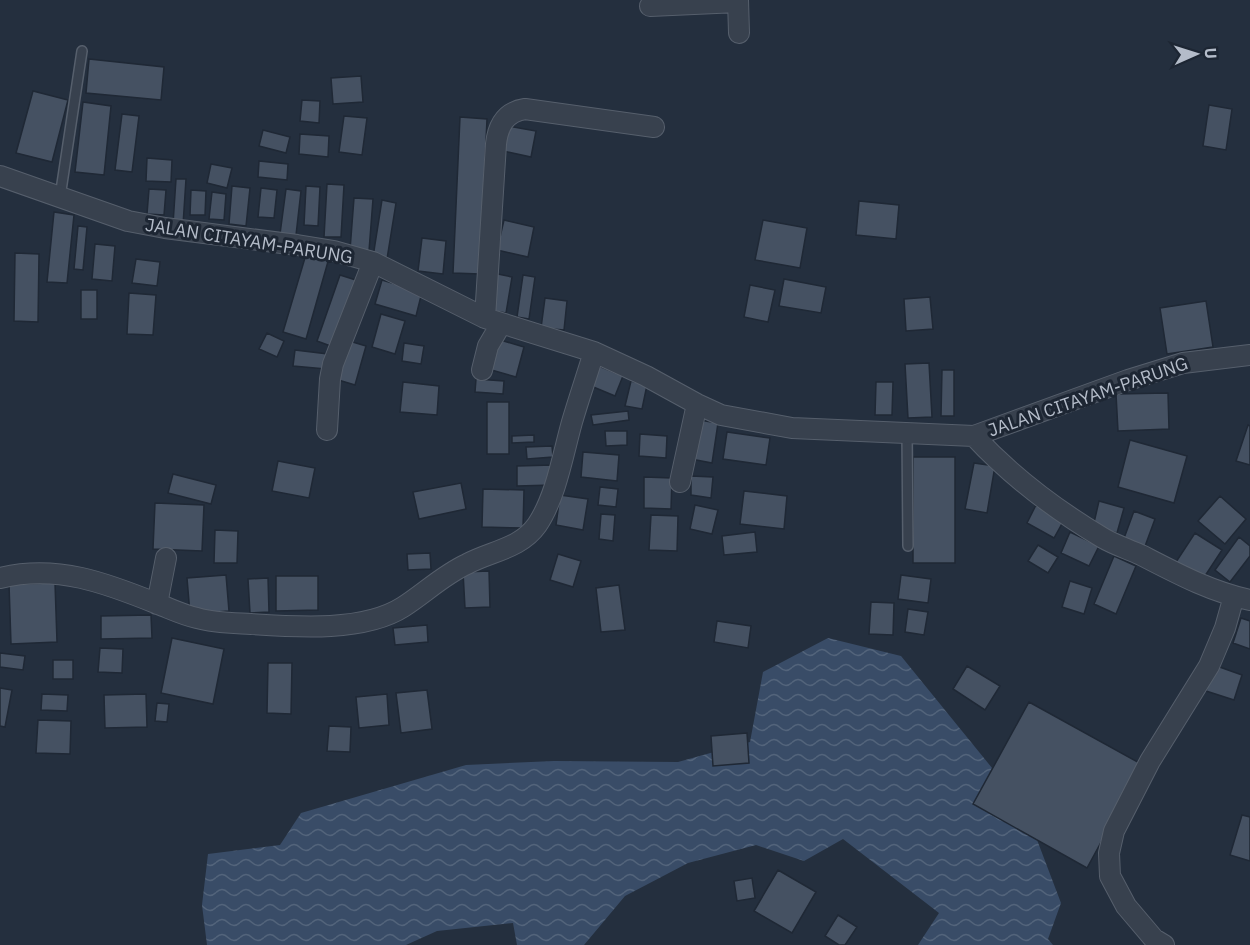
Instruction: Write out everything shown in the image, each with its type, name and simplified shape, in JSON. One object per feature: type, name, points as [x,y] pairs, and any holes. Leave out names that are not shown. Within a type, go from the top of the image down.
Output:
[{"type":"street","points":[[650,6],[738,1],[739,33]]},
{"type":"street","points":[[482,370],[493,321],[496,144],[498,131],[507,116],[516,111],[525,110],[654,127]]},
{"type":"street","name":"JALAN CITAYAM-PARUNG","points":[[0,176],[128,221],[334,251],[373,262],[493,321],[594,352],[646,376],[697,404],[731,417],[792,428],[975,436],[1128,380],[1183,363],[1250,355]]},
{"type":"street","points":[[327,430],[333,364],[373,262]]},
{"type":"street","points":[[0,578],[52,572],[74,575],[181,614],[225,622],[309,626],[355,624],[391,613],[403,607],[450,572],[519,543],[538,524],[555,485],[594,352]]},
{"type":"street","points":[[680,482],[697,404]]},
{"type":"street","points":[[975,436],[991,454],[1045,500],[1105,539],[1194,582],[1242,598],[1225,628],[1209,666],[1150,761],[1114,831],[1109,853],[1110,876],[1126,906],[1156,943]]},
{"type":"street","points":[[157,604],[166,558]]},
{"type":"lane","points":[[60,197],[82,51]]},
{"type":"lane","points":[[907,432],[908,546]]},
{"type":"water","points":[[828,638],[901,656],[1001,779],[1031,824],[1061,903],[1048,939],[1053,945],[918,945],[939,913],[843,839],[804,861],[756,845],[688,863],[625,896],[584,945],[517,945],[513,923],[437,931],[406,945],[207,945],[202,905],[208,854],[280,845],[301,813],[466,765],[554,761],[678,762],[750,742],[763,672]]},
{"type":"building","points":[[89,59],[164,67],[161,100],[86,93]]},
{"type":"building","points":[[361,76],[363,102],[333,104],[331,78]]},
{"type":"building","points":[[33,91],[68,100],[52,162],[16,153]]},
{"type":"building","points":[[302,100],[320,101],[319,123],[300,121]]},
{"type":"building","points":[[83,102],[111,106],[104,175],[75,172]]},
{"type":"building","points":[[1209,105],[1232,109],[1226,150],[1203,146]]},
{"type":"building","points":[[122,114],[139,116],[132,172],[115,170]]},
{"type":"building","points":[[344,116],[367,118],[362,155],[339,152]]},
{"type":"building","points":[[460,117],[487,119],[480,274],[453,273]]},
{"type":"building","points":[[508,126],[536,131],[531,157],[503,151]]},
{"type":"building","points":[[263,130],[290,137],[286,153],[259,146]]},
{"type":"building","points":[[300,134],[329,136],[328,157],[299,154]]},
{"type":"building","points":[[147,158],[172,160],[171,182],[146,181]]},
{"type":"building","points":[[259,161],[288,164],[287,180],[258,177]]},
{"type":"building","points":[[211,164],[232,168],[227,188],[207,183]]},
{"type":"building","points":[[176,179],[186,179],[183,225],[173,224]]},
{"type":"building","points":[[327,184],[344,185],[341,237],[324,237]]},
{"type":"building","points":[[232,186],[250,188],[246,226],[229,224]]},
{"type":"building","points":[[306,186],[320,187],[318,226],[304,225]]},
{"type":"building","points":[[261,188],[277,190],[274,218],[258,217]]},
{"type":"building","points":[[149,189],[166,190],[164,215],[147,214]]},
{"type":"building","points":[[286,189],[301,191],[296,235],[280,234]]},
{"type":"building","points":[[191,190],[206,191],[205,215],[190,215]]},
{"type":"building","points":[[212,192],[226,194],[224,220],[209,219]]},
{"type":"building","points":[[354,198],[373,199],[369,251],[350,250]]},
{"type":"building","points":[[382,200],[396,203],[387,259],[373,257]]},
{"type":"building","points":[[859,201],[899,205],[896,239],[856,235]]},
{"type":"building","points":[[54,212],[74,215],[67,283],[47,282]]},
{"type":"building","points":[[504,220],[534,227],[528,257],[497,250]]},
{"type":"building","points":[[763,220],[807,228],[800,268],[755,260]]},
{"type":"building","points":[[78,226],[87,227],[83,270],[74,269]]},
{"type":"building","points":[[422,238],[446,241],[443,274],[418,271]]},
{"type":"building","points":[[95,244],[115,246],[112,281],[92,279]]},
{"type":"building","points":[[307,251],[329,258],[306,339],[283,332]]},
{"type":"building","points":[[15,253],[39,254],[38,322],[14,321]]},
{"type":"building","points":[[136,259],[160,262],[157,286],[132,283]]},
{"type":"building","points":[[493,273],[512,277],[506,313],[488,310]]},
{"type":"building","points":[[340,275],[359,281],[336,348],[317,341]]},
{"type":"building","points":[[523,275],[535,277],[529,319],[517,317]]},
{"type":"building","points":[[784,279],[826,287],[821,313],[779,306]]},
{"type":"building","points":[[382,280],[422,292],[416,316],[375,304]]},
{"type":"building","points":[[750,285],[775,290],[768,322],[744,317]]},
{"type":"building","points":[[81,290],[97,290],[97,319],[81,319]]},
{"type":"building","points":[[129,293],[156,295],[153,335],[127,334]]},
{"type":"building","points":[[930,297],[933,329],[906,331],[904,299]]},
{"type":"building","points":[[545,298],[567,301],[564,330],[541,328]]},
{"type":"building","points":[[1206,301],[1213,347],[1167,354],[1160,308]]},
{"type":"building","points":[[381,314],[405,321],[395,354],[372,347]]},
{"type":"building","points":[[267,333],[284,341],[277,357],[259,349]]},
{"type":"building","points":[[497,339],[524,347],[516,377],[488,369]]},
{"type":"building","points":[[346,340],[366,346],[355,385],[335,379]]},
{"type":"building","points":[[404,343],[424,346],[421,364],[402,361]]},
{"type":"building","points":[[295,350],[328,354],[326,369],[293,366]]},
{"type":"building","points":[[929,363],[932,417],[908,418],[905,364]]},
{"type":"building","points":[[599,366],[623,376],[615,396],[591,386]]},
{"type":"building","points":[[942,370],[954,370],[954,416],[941,416]]},
{"type":"building","points":[[476,379],[504,381],[503,394],[475,392]]},
{"type":"building","points":[[631,381],[647,385],[642,409],[625,406]]},
{"type":"building","points":[[403,382],[439,386],[437,415],[400,412]]},
{"type":"building","points":[[876,382],[893,382],[892,415],[875,415]]},
{"type":"building","points":[[1168,393],[1169,429],[1118,431],[1116,394]]},
{"type":"building","points":[[487,402],[509,402],[509,454],[487,454]]},
{"type":"building","points":[[628,411],[629,420],[593,425],[591,415]]},
{"type":"building","points":[[699,420],[718,423],[712,463],[691,459]]},
{"type":"building","points":[[1248,425],[1250,426],[1250,465],[1236,461]]},
{"type":"building","points":[[605,431],[627,431],[627,445],[606,446]]},
{"type":"building","points":[[727,432],[770,438],[766,465],[723,459]]},
{"type":"building","points":[[640,434],[667,436],[666,458],[639,456]]},
{"type":"building","points":[[534,435],[534,442],[512,443],[512,436]]},
{"type":"building","points":[[1130,440],[1187,456],[1174,503],[1118,487]]},
{"type":"building","points":[[552,446],[553,457],[527,459],[526,447]]},
{"type":"building","points":[[583,452],[619,455],[617,481],[581,477]]},
{"type":"building","points":[[913,457],[955,457],[955,563],[913,563]]},
{"type":"building","points":[[278,461],[315,468],[309,498],[272,491]]},
{"type":"building","points":[[974,463],[995,466],[987,513],[965,509]]},
{"type":"building","points":[[553,465],[553,485],[517,486],[517,466]]},
{"type":"building","points":[[173,474],[216,485],[211,504],[168,493]]},
{"type":"building","points":[[691,476],[713,477],[711,498],[691,495]]},
{"type":"building","points":[[644,477],[672,478],[671,509],[644,508]]},
{"type":"building","points":[[461,483],[466,509],[419,519],[413,492]]},
{"type":"building","points":[[600,487],[618,489],[616,507],[598,505]]},
{"type":"building","points":[[483,489],[524,490],[523,528],[482,527]]},
{"type":"building","points":[[744,491],[787,496],[784,529],[740,524]]},
{"type":"building","points":[[560,495],[588,499],[583,530],[556,525]]},
{"type":"building","points":[[1220,496],[1246,519],[1225,544],[1198,521]]},
{"type":"building","points":[[1099,501],[1124,508],[1117,533],[1093,527]]},
{"type":"building","points":[[155,503],[204,505],[202,551],[153,549]]},
{"type":"building","points":[[695,505],[718,510],[712,534],[690,529]]},
{"type":"building","points":[[1036,505],[1064,520],[1054,538],[1027,523]]},
{"type":"building","points":[[1134,511],[1155,519],[1144,549],[1123,541]]},
{"type":"building","points":[[601,514],[615,515],[613,541],[599,539]]},
{"type":"building","points":[[651,515],[678,516],[677,551],[649,550]]},
{"type":"building","points":[[215,530],[238,531],[237,563],[214,563]]},
{"type":"building","points":[[755,532],[757,552],[724,555],[722,536]]},
{"type":"building","points":[[1070,532],[1099,546],[1089,566],[1061,553]]},
{"type":"building","points":[[1195,533],[1222,550],[1203,579],[1176,562]]},
{"type":"building","points":[[1239,537],[1250,546],[1250,556],[1230,582],[1215,570]]},
{"type":"building","points":[[1038,545],[1058,557],[1048,573],[1028,561]]},
{"type":"building","points":[[430,553],[431,569],[408,570],[407,554]]},
{"type":"building","points":[[558,554],[581,561],[573,587],[550,580]]},
{"type":"building","points":[[1114,556],[1136,566],[1116,614],[1094,604]]},
{"type":"building","points":[[489,571],[490,607],[465,608],[463,572]]},
{"type":"building","points":[[226,575],[229,611],[190,614],[187,578]]},
{"type":"building","points":[[901,575],[931,579],[928,603],[898,599]]},
{"type":"building","points":[[276,576],[318,576],[318,610],[276,611]]},
{"type":"building","points":[[268,578],[269,612],[250,613],[248,579]]},
{"type":"building","points":[[1070,581],[1092,588],[1084,614],[1062,607]]},
{"type":"building","points":[[55,583],[57,642],[11,644],[9,584]]},
{"type":"building","points":[[619,585],[625,630],[601,632],[596,588]]},
{"type":"building","points":[[871,602],[894,603],[893,635],[869,634]]},
{"type":"building","points":[[908,609],[928,612],[924,635],[905,632]]},
{"type":"building","points":[[151,615],[152,638],[101,639],[101,616]]},
{"type":"building","points":[[1241,618],[1250,621],[1250,649],[1233,643]]},
{"type":"building","points":[[717,621],[751,626],[748,648],[714,642]]},
{"type":"building","points":[[427,625],[428,642],[395,645],[393,628]]},
{"type":"building","points":[[172,638],[224,649],[213,704],[161,693]]},
{"type":"building","points":[[100,648],[123,649],[122,673],[98,672]]},
{"type":"building","points":[[0,653],[25,656],[23,670],[0,667]]},
{"type":"building","points":[[53,660],[73,660],[73,679],[53,679]]},
{"type":"building","points":[[268,663],[292,663],[291,714],[267,713]]},
{"type":"building","points":[[1214,665],[1242,675],[1234,700],[1206,691]]},
{"type":"building","points":[[967,666],[1000,686],[985,710],[953,689]]},
{"type":"building","points":[[0,688],[12,690],[5,727],[0,726]]},
{"type":"building","points":[[427,690],[432,729],[401,733],[396,693]]},
{"type":"building","points":[[42,694],[68,695],[67,711],[41,710]]},
{"type":"building","points":[[146,694],[147,727],[105,728],[104,695]]},
{"type":"building","points":[[387,694],[389,725],[359,728],[356,697]]},
{"type":"building","points":[[1029,702],[1143,765],[1087,868],[973,804]]},
{"type":"building","points":[[157,703],[169,704],[167,722],[155,721]]},
{"type":"building","points":[[38,720],[71,721],[70,754],[36,753]]},
{"type":"building","points":[[329,726],[351,727],[350,752],[327,751]]},
{"type":"building","points":[[747,733],[749,763],[713,766],[711,736]]},
{"type":"building","points":[[1242,815],[1250,817],[1250,861],[1230,855]]},
{"type":"building","points":[[778,870],[816,892],[792,933],[754,911]]},
{"type":"building","points":[[752,878],[755,898],[737,901],[734,881]]},
{"type":"building","points":[[838,915],[857,927],[845,945],[839,945],[825,936]]}]
